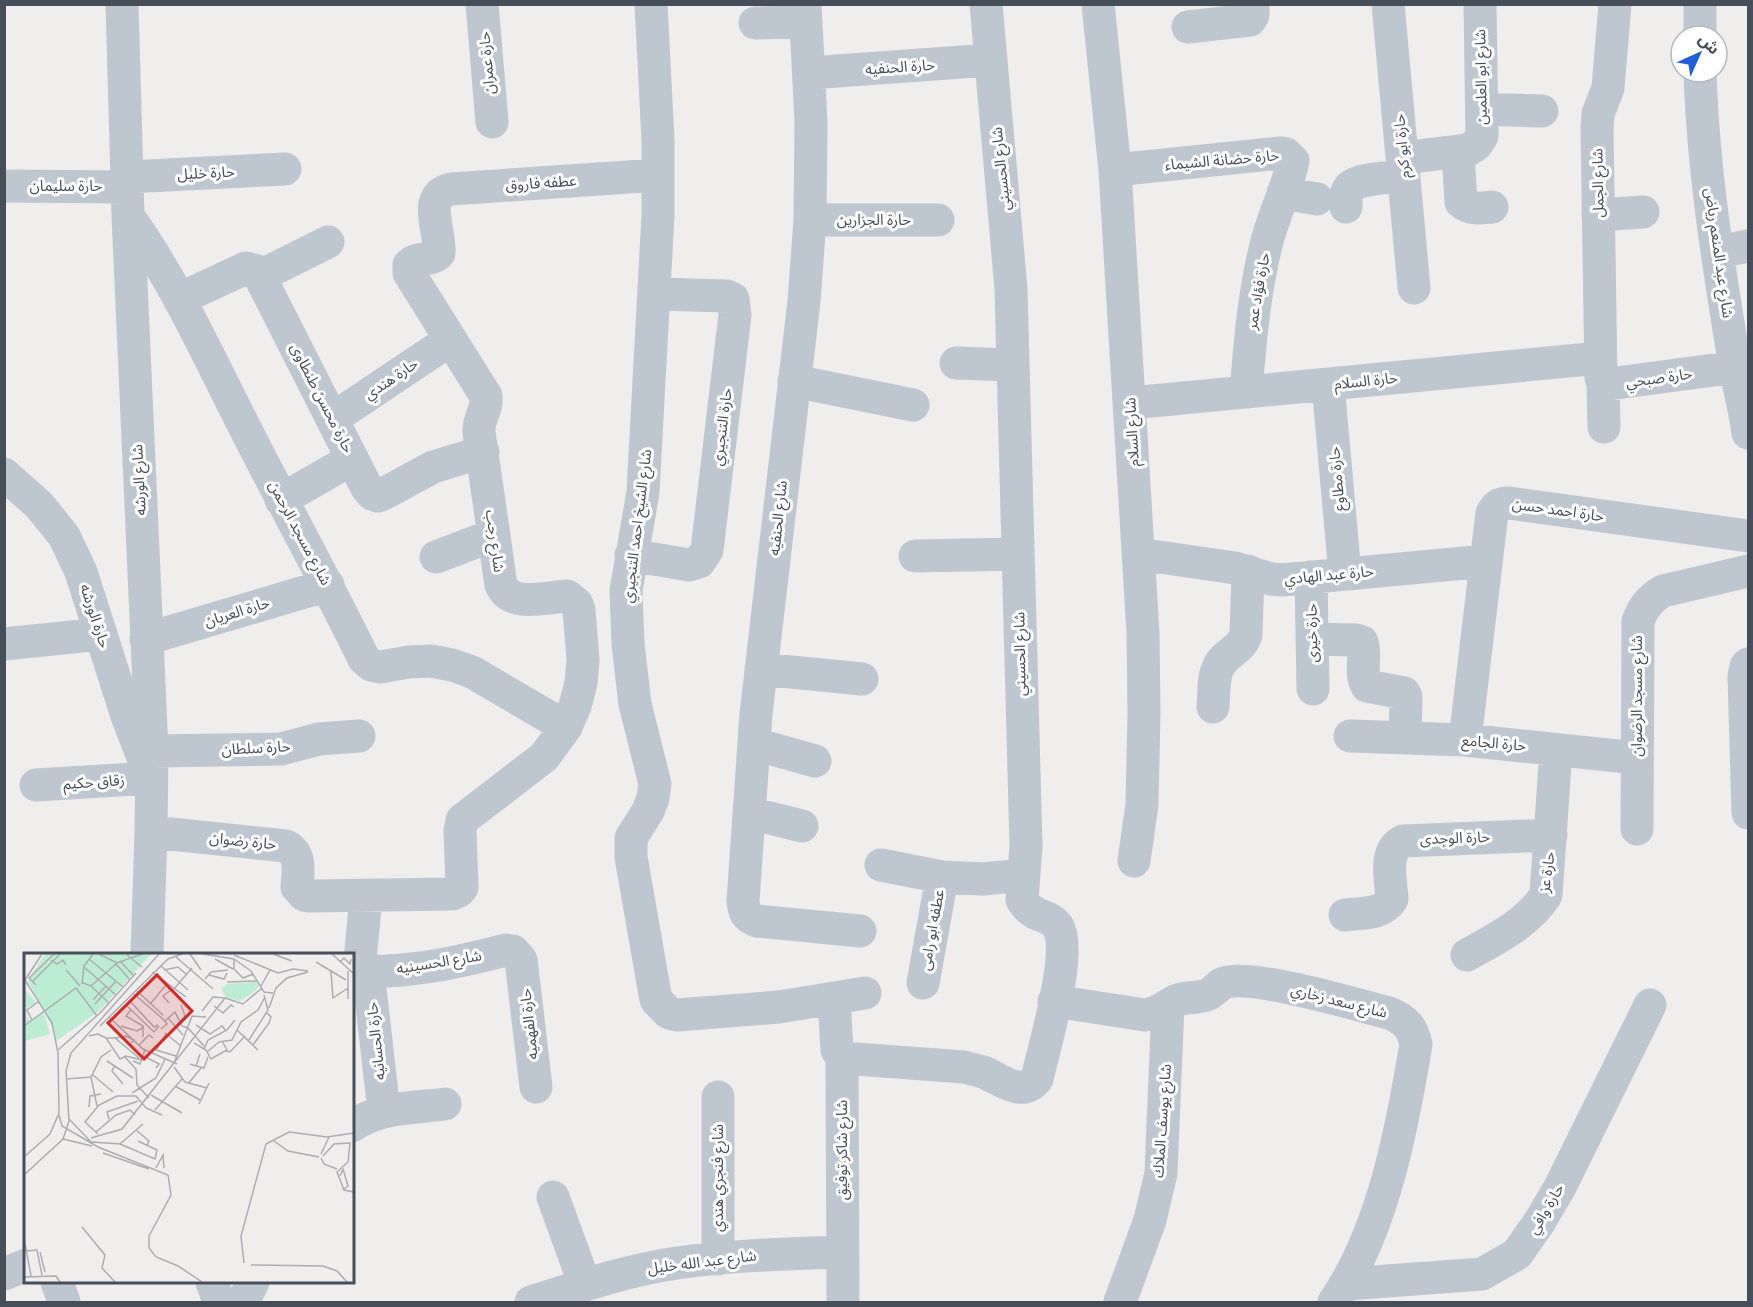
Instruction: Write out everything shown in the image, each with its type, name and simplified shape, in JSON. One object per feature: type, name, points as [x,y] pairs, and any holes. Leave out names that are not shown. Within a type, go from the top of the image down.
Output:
[{"type":"street","name":"شارع الورشه","points":[[122,4],[127,193],[152,765],[147,953]]},
{"type":"street","name":"حارة عمران","points":[[482,4],[492,122]]},
{"type":"street","name":"شارع الشيخ احمد التنجيري","points":[[651,4],[658,175],[655,294],[643,492],[626,591],[628,644],[635,704],[655,784],[648,811],[631,838],[631,857],[656,1000],[669,1013],[677,1015],[779,1007],[866,993]]},
{"type":"street","name":"شارع الحسيني","points":[[842,1058],[964,1067],[983,1072],[1014,1087],[1024,1088],[1031,1085],[1037,1079],[1063,962],[1062,936],[1057,926],[1050,919],[1026,908],[1022,900],[1026,846],[1011,289],[986,4]]},
{"type":"street","name":"شارع السلام","points":[[1098,4],[1115,170],[1131,403],[1143,633],[1142,804],[1134,861]]},
{"type":"street","points":[[1188,27],[1250,20],[1253,15],[1253,4]]},
{"type":"street","name":"حارة ابو كرم","points":[[1388,4],[1414,288]]},
{"type":"street","name":"شارع ابو العلمين","points":[[1283,193],[1331,203],[1346,197],[1348,188],[1356,182],[1468,150],[1476,145],[1482,136],[1480,4]]},
{"type":"street","name":"شارع الجمل","points":[[1604,427],[1597,128],[1598,114],[1608,88],[1615,4]]},
{"type":"street","points":[[1700,4],[1700,24]]},
{"type":"street","points":[[755,23],[806,13]]},
{"type":"street","name":"شارع الحنفيه","points":[[806,13],[809,73],[810,220],[804,301],[761,669],[743,901],[744,911],[749,918],[757,921],[860,931]]},
{"type":"street","name":"حارة الحنفيه","points":[[809,73],[990,60]]},
{"type":"street","name":"شارع عبد المنعم رياض","points":[[1700,84],[1702,129],[1733,249],[1742,384],[1749,433]]},
{"type":"street","points":[[1482,109],[1542,111]]},
{"type":"street","name":"حارة حضانة الشيماء","points":[[1115,170],[1281,153],[1286,154],[1293,161],[1283,193]]},
{"type":"street","points":[[1458,153],[1461,202],[1473,208],[1492,207]]},
{"type":"street","name":"حارة خليل","points":[[127,193],[285,169]]},
{"type":"street","name":"عطفه فاروق","points":[[434,206],[436,197],[443,191],[451,189],[658,175]]},
{"type":"street","name":"حارة سليمان","points":[[4,186],[127,193]]},
{"type":"street","name":"شارع مسجد الرحمن","points":[[127,193],[164,270],[281,500],[328,585],[364,659],[371,665],[380,667],[431,661],[452,665],[472,672],[566,727]]},
{"type":"street","name":"حارة فؤاد عمر","points":[[1246,392],[1251,319],[1256,292],[1266,244],[1283,193]]},
{"type":"street","name":"شارع رجب","points":[[366,897],[453,894],[459,891],[462,887],[460,831],[462,820],[544,757],[566,727],[581,683],[583,660],[577,604],[567,596],[512,598],[504,593],[501,585],[478,424],[486,409],[486,396],[408,269],[412,262],[433,258],[439,253],[434,206]]},
{"type":"street","points":[[1598,214],[1642,212]]},
{"type":"street","name":"حارة الجزارين","points":[[810,220],[938,220]]},
{"type":"street","points":[[179,299],[246,268],[252,268],[260,276],[328,242]]},
{"type":"street","name":"حارة محسن طنطاوى","points":[[260,276],[372,495],[378,496],[434,467],[483,452]]},
{"type":"street","name":"حارة التنجيري","points":[[631,555],[689,565],[699,562],[707,550],[735,315],[734,299],[727,296],[655,294]]},
{"type":"street","name":"حارة هندي","points":[[332,419],[450,340]]},
{"type":"street","name":"حارة السلام","points":[[1131,403],[1589,359],[1596,360],[1602,373]]},
{"type":"street","points":[[956,363],[1013,365]]},
{"type":"street","name":"حارة صبحي","points":[[1602,373],[1610,384],[1742,384]]},
{"type":"street","points":[[794,381],[913,405]]},
{"type":"street","name":"حارة مطاوع","points":[[1328,384],[1345,574]]},
{"type":"street","points":[[281,500],[352,459]]},
{"type":"street","name":"حارة الورشه","points":[[4,474],[39,505],[64,536],[81,572],[126,716],[152,765]]},
{"type":"street","name":"حارة احمد حسن","points":[[1465,740],[1492,513],[1496,506],[1501,503],[1749,536]]},
{"type":"street","points":[[436,557],[494,535]]},
{"type":"street","points":[[915,556],[1017,554]]},
{"type":"street","name":"حارة عبد الهادي","points":[[1139,554],[1248,571],[1271,579],[1311,578],[1486,561]]},
{"type":"street","points":[[1213,707],[1217,668],[1243,643],[1246,635],[1248,571]]},
{"type":"street","name":"شارع مسجد الرضوان","points":[[1637,829],[1638,621],[1643,607],[1651,598],[1663,591],[1749,571]]},
{"type":"street","name":"حارة خيرى","points":[[1311,578],[1313,689]]},
{"type":"street","name":"حارة العريان","points":[[146,639],[328,585]]},
{"type":"street","points":[[4,644],[101,634]]},
{"type":"street","points":[[1312,639],[1362,642],[1364,680],[1367,686],[1404,693],[1406,697],[1405,736]]},
{"type":"street","points":[[1749,664],[1746,666],[1744,676],[1749,813]]},
{"type":"street","points":[[761,669],[862,679]]},
{"type":"street","name":"حارة سلطان","points":[[152,765],[281,750],[319,739],[359,736]]},
{"type":"street","name":"حارة الجامع","points":[[1350,736],[1405,736],[1465,740],[1637,758]]},
{"type":"street","points":[[754,744],[815,761]]},
{"type":"street","name":"حارة عز","points":[[1467,956],[1517,924],[1538,907],[1546,894],[1556,750]]},
{"type":"street","name":"زقاق حكيم","points":[[36,785],[152,765]]},
{"type":"street","points":[[750,813],[802,826]]},
{"type":"street","name":"حارة رضوان","points":[[151,832],[286,846],[292,849],[297,856],[299,863],[297,887],[304,895],[366,897]]},
{"type":"street","name":"حارة الوجدى","points":[[1345,915],[1383,909],[1389,904],[1392,899],[1391,851],[1396,844],[1402,841],[1551,835]]},
{"type":"street","points":[[881,865],[942,877],[983,879],[1024,875]]},
{"type":"street","name":"عطفه ابو رامى","points":[[923,983],[942,877]]},
{"type":"street","name":"حارة الحسانيه","points":[[366,897],[360,971],[384,1111]]},
{"type":"street","name":"شارع الحسينيه","points":[[360,971],[414,969],[459,962],[506,950],[513,951],[521,960]]},
{"type":"street","name":"حارة الفهميه","points":[[521,960],[536,1088]]},
{"type":"street","name":"شارع سعد زخاري","points":[[1054,1001],[1145,1015],[1157,1013],[1180,999],[1199,998],[1211,993],[1221,983],[1234,981],[1280,986],[1389,1013],[1403,1019],[1412,1030],[1416,1044],[1392,1164],[1372,1226],[1340,1293]]},
{"type":"street","name":"شارع شاكر توفيق","points":[[834,999],[837,1050],[842,1058],[843,1302]]},
{"type":"street","name":"شارع يوسف الملاك","points":[[1120,1302],[1150,1220],[1161,1173],[1168,1005]]},
{"type":"street","name":"حارة وافي","points":[[1340,1293],[1482,1274],[1517,1254],[1560,1187],[1650,1005]]},
{"type":"street","name":"شارع فنجري هندي","points":[[718,1096],[718,1259]]},
{"type":"street","points":[[354,1124],[384,1111],[445,1104]]},
{"type":"street","points":[[553,1197],[585,1285]]},
{"type":"street","name":"شارع عبد الله خليل","points":[[531,1302],[634,1271],[678,1263],[843,1252]]},
{"type":"street","points":[[4,1274],[24,1266]]},
{"type":"street","points":[[58,1283],[64,1302]]},
{"type":"street","points":[[213,1283],[219,1302]]},
{"type":"street","points":[[243,1302],[252,1283]]}]
